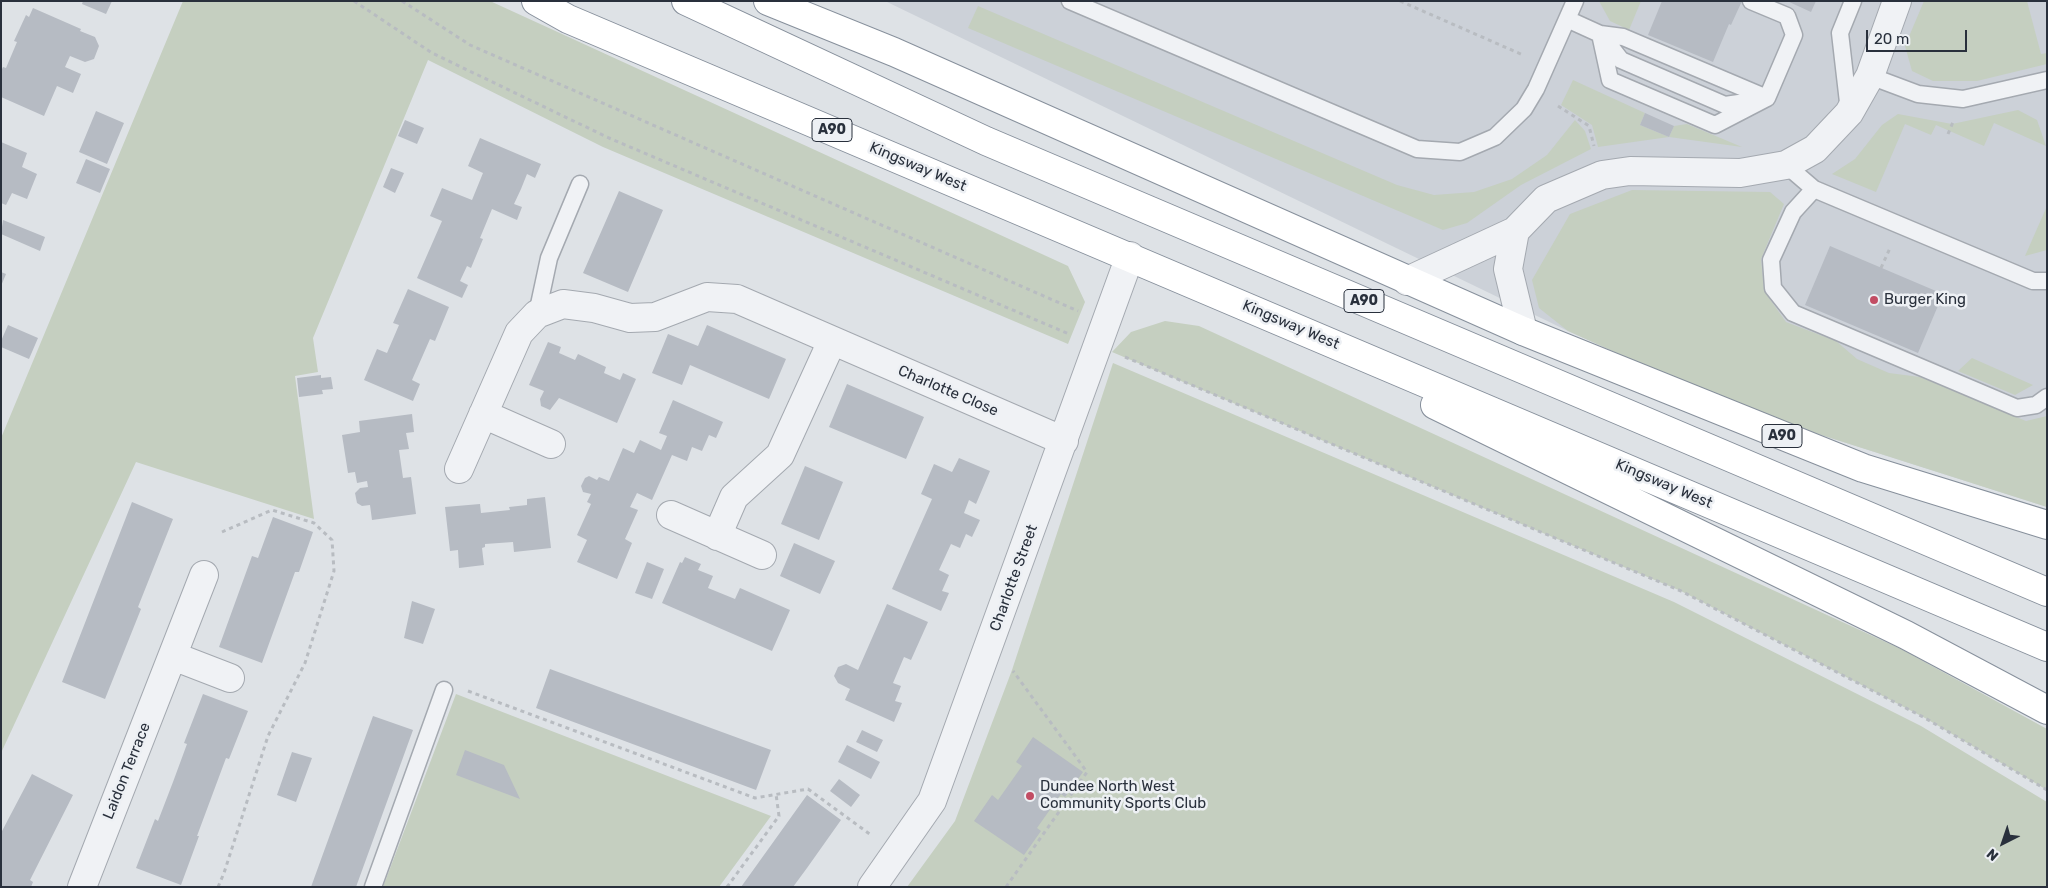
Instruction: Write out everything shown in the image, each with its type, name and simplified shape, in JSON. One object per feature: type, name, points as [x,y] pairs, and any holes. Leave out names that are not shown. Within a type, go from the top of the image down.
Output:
[{"type":"highway","name":"Kingsway West","points":[[536,1],[568,19],[1130,256],[2047,647]]},
{"type":"highway","name":"A90","points":[[686,1],[986,141],[2047,592]]},
{"type":"highway","name":"A90","points":[[768,1],[894,52],[1523,331],[1863,468],[2047,525]]},
{"type":"highway","name":"A90","points":[[1130,256],[1906,635],[2047,710]]},
{"type":"street","points":[[1407,281],[1515,231],[1546,199],[1602,175],[1630,171],[1740,173],[1786,165],[1815,149],[1849,113],[1870,76],[1897,1]]},
{"type":"street","points":[[1515,231],[1508,269],[1523,331]]},
{"type":"street","name":"Charlotte Street","points":[[872,887],[932,801],[986,658],[1130,256]]},
{"type":"street","name":"Charlotte Close","points":[[459,468],[519,333],[537,314],[563,304],[594,308],[630,318],[655,317],[707,297],[737,299],[1064,441]]},
{"type":"street","points":[[717,536],[734,496],[780,455],[832,341]]},
{"type":"street","points":[[483,414],[551,444]]},
{"type":"street","points":[[672,515],[762,555]]},
{"type":"street","name":"Laidon Terrace","points":[[82,887],[204,575]]},
{"type":"street","points":[[173,656],[230,678]]},
{"type":"lane","points":[[1070,1],[1417,149],[1460,152],[1495,137],[1524,108],[1536,89],[1575,1]]},
{"type":"lane","points":[[1600,34],[1610,80],[1715,124],[1767,98],[1794,35],[1787,16],[1751,1]]},
{"type":"lane","points":[[1849,113],[1840,33],[1854,1]]},
{"type":"lane","points":[[1567,19],[1600,34],[1623,37],[1767,98]]},
{"type":"lane","points":[[1600,34],[1621,60],[1725,105],[1767,98]]},
{"type":"lane","points":[[1870,76],[1918,94],[1963,99],[2047,80]]},
{"type":"lane","points":[[1786,165],[1814,189],[2033,281],[2047,281]]},
{"type":"lane","points":[[537,314],[549,258],[580,184]]},
{"type":"lane","points":[[1814,189],[1793,212],[1772,260],[1774,288],[1793,313],[2018,408],[2036,405],[2047,398]]},
{"type":"lane","points":[[374,887],[444,690]]},
{"type":"path","points":[[354,1],[432,53],[609,138],[1102,334]]},
{"type":"path","points":[[402,1],[470,45],[1102,334],[1681,591],[1925,718],[2047,790]]},
{"type":"path","points":[[218,887],[268,736],[305,663],[334,571],[332,540],[314,523],[272,510],[222,532]]},
{"type":"path","points":[[986,658],[1012,670],[1088,772],[1006,887]]},
{"type":"path","points":[[444,690],[458,687],[755,798],[808,788],[896,853]]},
{"type":"path","points":[[727,887],[779,816],[776,794]]},
{"type":"shaded area","points":[[885,1],[2047,1],[2047,507],[1746,411],[1568,331]]},
{"type":"green space","points":[[183,1],[490,1],[1068,266],[1085,302],[1068,344],[603,147],[428,60],[313,338],[318,372],[295,376],[314,519],[136,462],[1,753],[1,438]]},
{"type":"green space","points":[[1599,1],[1641,1],[1629,30],[1610,21]]},
{"type":"green space","points":[[1924,1],[2027,1],[2041,54],[2047,53],[2047,64],[1977,81],[1933,81],[1912,71],[1905,46]]},
{"type":"green space","points":[[978,6],[1397,185],[1434,195],[1474,192],[1512,179],[1547,155],[1575,120],[1585,131],[1591,149],[1521,185],[1467,223],[1443,230],[968,28]]},
{"type":"green space","points":[[1573,80],[1645,113],[1640,125],[1669,137],[1598,147],[1592,125],[1561,105]]},
{"type":"green space","points":[[2018,110],[2037,120],[2046,146],[1994,123],[1984,146],[1936,125],[1931,135],[1905,124],[1876,192],[1832,174],[1855,159],[1882,125],[1898,114],[1952,124]]},
{"type":"green space","points":[[1687,124],[1742,147],[1669,137],[1674,126]]},
{"type":"green space","points":[[1632,190],[1770,192],[1784,204],[1761,259],[1764,291],[1786,322],[1836,341],[1857,359],[1889,373],[1920,377],[2026,421],[2047,416],[2047,507],[1746,411],[1568,331],[1539,308],[1532,280],[1570,214]]},
{"type":"green space","points":[[2047,206],[2047,250],[2025,256]]},
{"type":"green space","points":[[1165,321],[1199,326],[1901,649],[2047,729],[2047,790],[1925,718],[1681,591],[1112,352],[1131,332]]},
{"type":"green space","points":[[1972,358],[2033,385],[2015,395],[1958,371]]},
{"type":"green space","points":[[1113,363],[1674,602],[1921,726],[2047,802],[2047,887],[907,887],[955,821],[1012,670]]},
{"type":"green space","points":[[456,694],[771,816],[719,887],[383,887]]},
{"type":"building","points":[[83,1],[112,1],[106,14],[82,4]]},
{"type":"building","points":[[1662,1],[1742,1],[1731,25],[1729,24],[1713,62],[1648,35]]},
{"type":"building","points":[[1787,1],[1816,1],[1811,12]]},
{"type":"building","points":[[33,8],[95,37],[99,46],[94,59],[85,62],[70,56],[65,67],[81,74],[73,93],[57,86],[44,116],[1,97],[1,71],[3,67],[6,68],[17,42],[14,41],[26,15],[29,17]]},
{"type":"building","points":[[96,111],[124,123],[107,164],[79,152]]},
{"type":"building","points":[[1645,113],[1674,126],[1669,137],[1640,125]]},
{"type":"building","points":[[405,120],[424,128],[417,144],[398,136]]},
{"type":"building","points":[[480,138],[541,164],[535,178],[527,174],[514,204],[522,207],[517,220],[492,209],[480,238],[483,239],[471,268],[467,266],[460,281],[468,285],[462,298],[417,278],[442,221],[430,216],[442,188],[472,200],[483,173],[468,166]]},
{"type":"building","points":[[1,142],[27,153],[22,167],[37,174],[27,199],[12,193],[6,205],[1,203]]},
{"type":"building","points":[[86,159],[110,169],[100,193],[76,183]]},
{"type":"building","points":[[391,168],[404,173],[395,193],[383,187]]},
{"type":"building","points":[[619,191],[663,210],[628,292],[583,273]]},
{"type":"building","points":[[3,220],[45,237],[40,251],[1,234]]},
{"type":"building","name":"Burger King","points":[[1830,246],[1943,294],[1918,353],[1805,305]]},
{"type":"building","points":[[1,272],[6,274],[1,286]]},
{"type":"building","points":[[408,289],[449,307],[435,341],[430,339],[412,380],[420,384],[413,401],[364,380],[377,349],[387,353],[399,325],[393,323]]},
{"type":"building","points":[[8,325],[38,338],[29,359],[1,347],[1,341]]},
{"type":"building","points":[[707,325],[786,359],[769,399],[690,365],[682,385],[652,373],[668,334],[698,346]]},
{"type":"building","points":[[548,342],[561,347],[559,353],[575,360],[578,354],[606,367],[604,373],[620,380],[623,373],[636,379],[617,423],[559,398],[550,410],[541,406],[540,399],[544,391],[529,385]]},
{"type":"building","points":[[321,375],[321,378],[331,377],[333,389],[322,390],[323,394],[299,397],[297,378]]},
{"type":"building","points":[[847,384],[924,417],[906,459],[829,427]]},
{"type":"building","points":[[673,400],[723,422],[716,438],[709,435],[702,451],[692,447],[687,461],[672,455],[652,500],[637,493],[630,507],[638,510],[625,539],[632,543],[617,579],[577,562],[587,540],[577,535],[591,504],[587,502],[591,494],[583,492],[581,486],[585,478],[589,476],[597,480],[599,477],[609,481],[623,448],[634,453],[640,440],[661,450],[667,436],[659,433]]},
{"type":"building","points":[[412,414],[414,432],[406,433],[409,449],[399,450],[403,478],[411,477],[416,514],[372,520],[370,505],[362,506],[357,503],[355,493],[360,488],[368,487],[367,481],[357,483],[355,472],[348,473],[342,435],[360,432],[359,421]]},
{"type":"building","points":[[959,458],[990,471],[976,504],[969,500],[964,513],[980,520],[972,537],[966,534],[960,548],[951,544],[939,570],[949,575],[942,591],[949,593],[941,611],[892,589],[932,499],[921,494],[934,464],[952,472]]},
{"type":"building","points":[[805,466],[843,482],[819,540],[781,524]]},
{"type":"building","points":[[545,497],[551,548],[514,552],[513,542],[485,544],[485,547],[482,548],[484,565],[459,568],[458,550],[450,551],[445,507],[480,504],[481,513],[510,510],[509,507],[527,505],[527,499]]},
{"type":"building","points":[[132,502],[173,519],[138,607],[141,609],[105,699],[62,682]]},
{"type":"building","points":[[273,517],[313,532],[299,572],[295,572],[262,663],[219,647],[252,556],[258,558]]},
{"type":"building","points":[[794,543],[835,561],[820,594],[780,576]]},
{"type":"building","points":[[685,557],[701,564],[698,570],[713,576],[708,588],[735,599],[740,588],[790,610],[772,651],[662,603],[680,562],[682,563]]},
{"type":"building","points":[[647,562],[664,569],[652,599],[635,593]]},
{"type":"building","points":[[412,601],[435,609],[423,644],[404,638]]},
{"type":"building","points":[[887,604],[928,622],[911,660],[904,657],[893,683],[901,686],[895,701],[902,703],[894,722],[845,700],[850,689],[838,683],[834,676],[838,667],[846,664],[858,670]]},
{"type":"building","points":[[550,669],[771,750],[756,790],[536,708]]},
{"type":"building","points":[[203,694],[248,711],[229,759],[226,758],[181,885],[136,868],[155,819],[158,821],[187,744],[184,743]]},
{"type":"building","points":[[373,716],[413,730],[356,887],[311,887]]},
{"type":"building","points":[[862,730],[883,740],[877,752],[856,742]]},
{"type":"building","name":"Dundee North West Community Sports Club","points":[[1033,737],[1083,772],[1065,797],[1061,794],[1037,828],[1041,831],[1024,855],[974,821],[992,795],[998,800],[1022,766],[1016,762]]},
{"type":"building","points":[[847,745],[880,762],[871,779],[838,762]]},
{"type":"building","points":[[465,750],[504,765],[520,799],[456,775]]},
{"type":"building","points":[[292,752],[312,758],[296,802],[277,795]]},
{"type":"building","points":[[32,774],[73,795],[30,880],[33,882],[31,887],[1,887],[1,833]]},
{"type":"building","points":[[839,779],[860,795],[851,807],[830,791]]},
{"type":"building","points":[[807,795],[841,820],[807,868],[793,887],[741,887]]},
{"type":"place","name":"Burger King","points":[[1874,300]]},
{"type":"place","name":"Dundee North West Community Sports Club","points":[[1030,796]]}]
